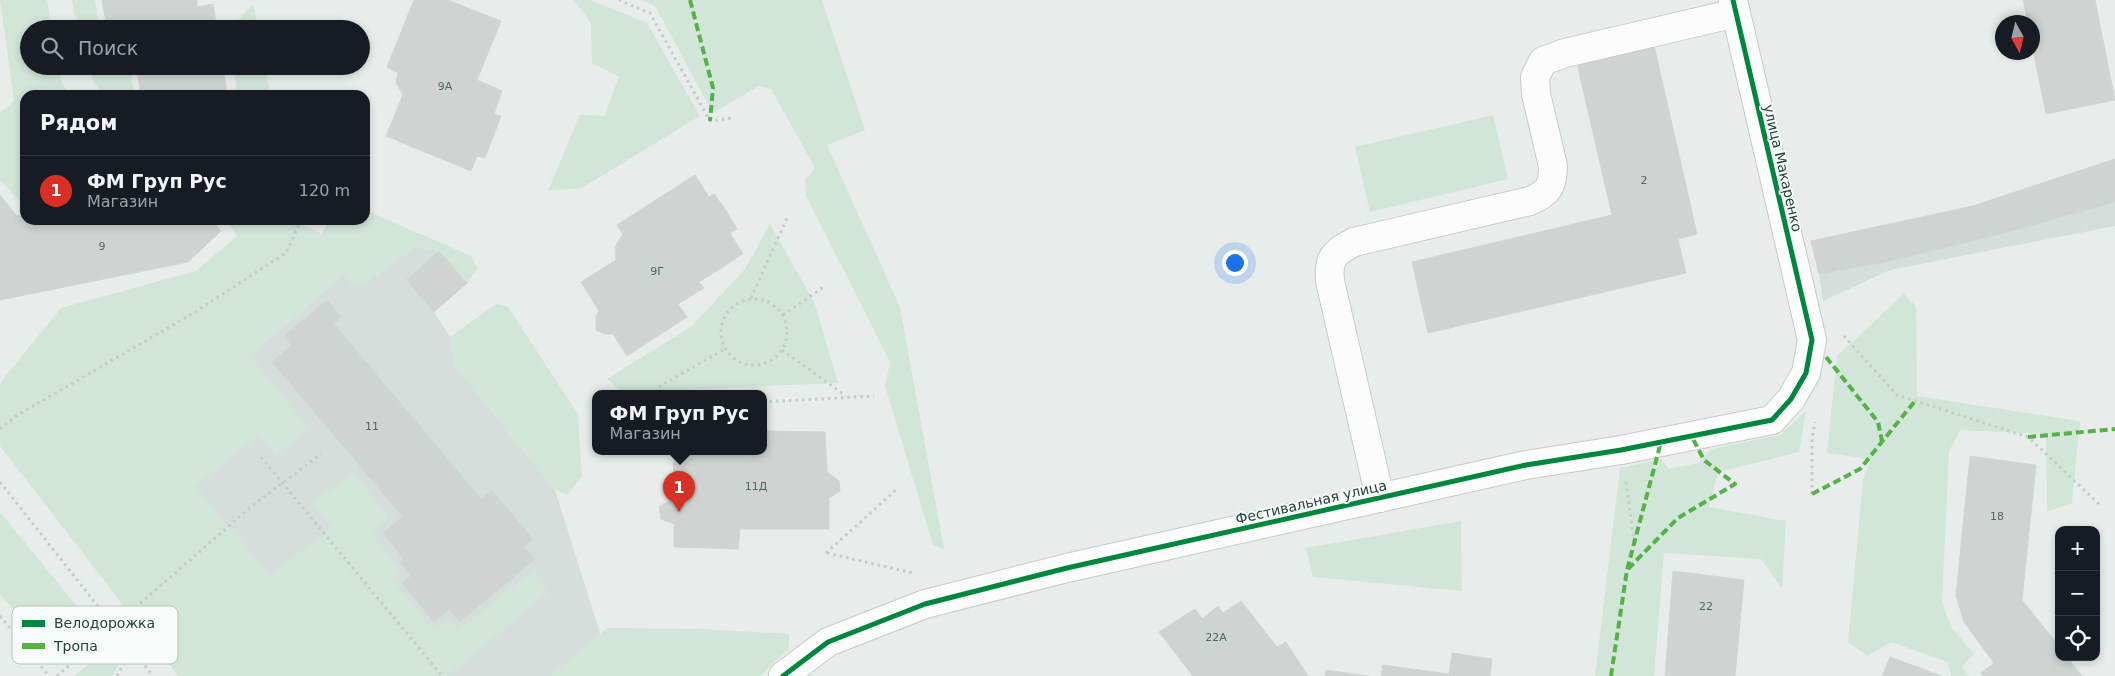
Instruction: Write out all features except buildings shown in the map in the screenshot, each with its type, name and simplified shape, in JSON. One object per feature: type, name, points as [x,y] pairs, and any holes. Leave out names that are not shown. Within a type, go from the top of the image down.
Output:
[{"type":"street","name":"улица Макаренко","points":[[1734,6],[1812,340]]},
{"type":"street","points":[[1380,498],[1330,281],[1329,267],[1336,252],[1354,242],[1530,201],[1542,196],[1549,188],[1553,179],[1552,166],[1536,94],[1535,77],[1543,61],[1565,53],[1734,6]]},
{"type":"street","name":"Фестивальная улица","points":[[783,676],[828,642],[925,604],[1067,568],[1526,465],[1621,450],[1772,420],[1790,399],[1806,373],[1812,340]]},
{"type":"path","points":[[619,0],[650,13],[710,121],[732,118]]},
{"type":"path","points":[[752,298],[787,218]]},
{"type":"path","points":[[0,430],[16,416],[192,314],[286,253],[299,225]]},
{"type":"path","points":[[783,315],[826,286]]},
{"type":"path","points":[[752,298],[769,302],[783,315],[787,327],[786,339],[782,350],[774,358],[753,366],[742,364],[732,358],[725,349],[720,338],[720,326],[724,316],[731,307],[741,301],[752,298]]},
{"type":"path","points":[[1838,330],[1897,395],[2028,437],[2099,504]]},
{"type":"path","points":[[658,390],[660,386],[725,349]]},
{"type":"path","points":[[782,350],[846,397]]},
{"type":"path","points":[[767,402],[874,396]]},
{"type":"path","points":[[1621,450],[1634,541]]},
{"type":"path","points":[[138,606],[252,506],[322,454]]},
{"type":"path","points":[[261,457],[442,676]]},
{"type":"path","points":[[0,482],[97,606]]},
{"type":"path","points":[[897,490],[826,553],[918,574]]},
{"type":"path","points":[[0,616],[12,631]]},
{"type":"path","points":[[39,664],[49,676]]},
{"type":"path","points":[[57,676],[71,664]]},
{"type":"path","points":[[117,676],[124,664]]},
{"type":"path","points":[[143,664],[153,676]]},
{"type":"shaded area","points":[[2115,159],[2115,226],[1890,270],[1823,301],[1811,241],[1973,206]]},
{"type":"shaded area","points":[[416,246],[439,251],[406,281],[434,312],[450,337],[456,367],[555,490],[606,652],[740,676],[204,676],[178,643],[178,606],[149,606],[145,601],[250,355],[344,274],[364,284]]},
{"type":"green space","points":[[0,0],[47,0],[50,20],[20,20],[20,75],[60,75],[66,90],[20,90],[20,202],[0,180],[0,113],[14,101]]},
{"type":"green space","points":[[72,0],[95,0],[98,20],[78,20],[74,14]]},
{"type":"green space","points":[[574,0],[590,0],[647,23],[700,116],[582,188],[548,191],[580,115],[604,116],[619,77],[592,63],[591,23]]},
{"type":"green space","points":[[641,0],[822,0],[865,130],[827,145],[900,307],[944,549],[933,545],[885,386],[890,362],[806,196],[805,180],[815,168],[771,89],[759,86],[713,113],[655,6]]},
{"type":"green space","points":[[253,4],[256,20],[238,20]]},
{"type":"green space","points":[[91,75],[131,75],[133,90],[100,90],[94,84]]},
{"type":"green space","points":[[235,75],[267,75],[269,88],[268,90],[237,90]]},
{"type":"green space","points":[[1493,115],[1508,179],[1370,212],[1355,147]]},
{"type":"green space","points":[[370,212],[471,256],[478,269],[467,283],[439,251],[416,246],[364,284],[351,284],[343,275],[250,355],[309,430],[275,455],[259,435],[195,486],[270,576],[332,527],[312,504],[354,473],[388,517],[371,533],[401,571],[392,578],[434,630],[449,620],[458,630],[535,570],[547,593],[447,676],[178,676],[169,664],[178,664],[178,606],[124,606],[0,446],[0,383],[61,308],[196,271],[237,236],[229,225],[303,225],[322,234],[326,225],[370,225]]},
{"type":"green space","points":[[770,224],[815,304],[838,383],[690,390],[620,390],[607,379],[692,326],[745,269]]},
{"type":"green space","points":[[1904,294],[1916,306],[1917,396],[2080,421],[2072,503],[2047,512],[2046,434],[1961,430],[1949,451],[1942,603],[1952,628],[1974,654],[1962,667],[1969,676],[1951,676],[1948,662],[1891,642],[1867,656],[1848,642],[1863,480],[1871,459],[1827,453],[1837,356]]},
{"type":"green space","points":[[496,304],[508,307],[578,414],[582,477],[567,495],[555,490],[456,367],[450,337]]},
{"type":"green space","points":[[1806,411],[1799,452],[1718,472],[1709,507],[1786,521],[1782,589],[1761,559],[1664,553],[1654,676],[1595,676],[1620,468],[1661,459],[1669,469],[1698,463],[1712,449],[1780,435]]},
{"type":"green space","points":[[0,512],[77,606],[12,606],[12,608],[0,594]]},
{"type":"green space","points":[[1461,521],[1462,591],[1313,577],[1306,548]]},
{"type":"green space","points":[[607,628],[700,629],[789,634],[789,648],[760,676],[550,676]]},
{"type":"green space","points":[[89,664],[119,664],[112,676],[74,676]]},
{"type":"marked path","points":[[690,0],[713,88],[710,121]]},
{"type":"marked path","points":[[1826,357],[1878,422],[1882,441]]},
{"type":"marked path","points":[[1812,494],[1860,469],[1915,401]]},
{"type":"marked path","points":[[2028,437],[2115,429]]},
{"type":"marked path","points":[[1628,569],[1678,518],[1735,484],[1704,460],[1692,437]]},
{"type":"marked path","points":[[1611,676],[1627,570],[1661,442]]},
{"type":"cycle path","points":[[783,676],[828,642],[925,604],[1067,568],[1526,465],[1621,450],[1772,420],[1791,399],[1806,373],[1812,340],[1733,0]]},
{"type":"place","name":"ФМ Груп Рус","points":[[679,512]]}]
